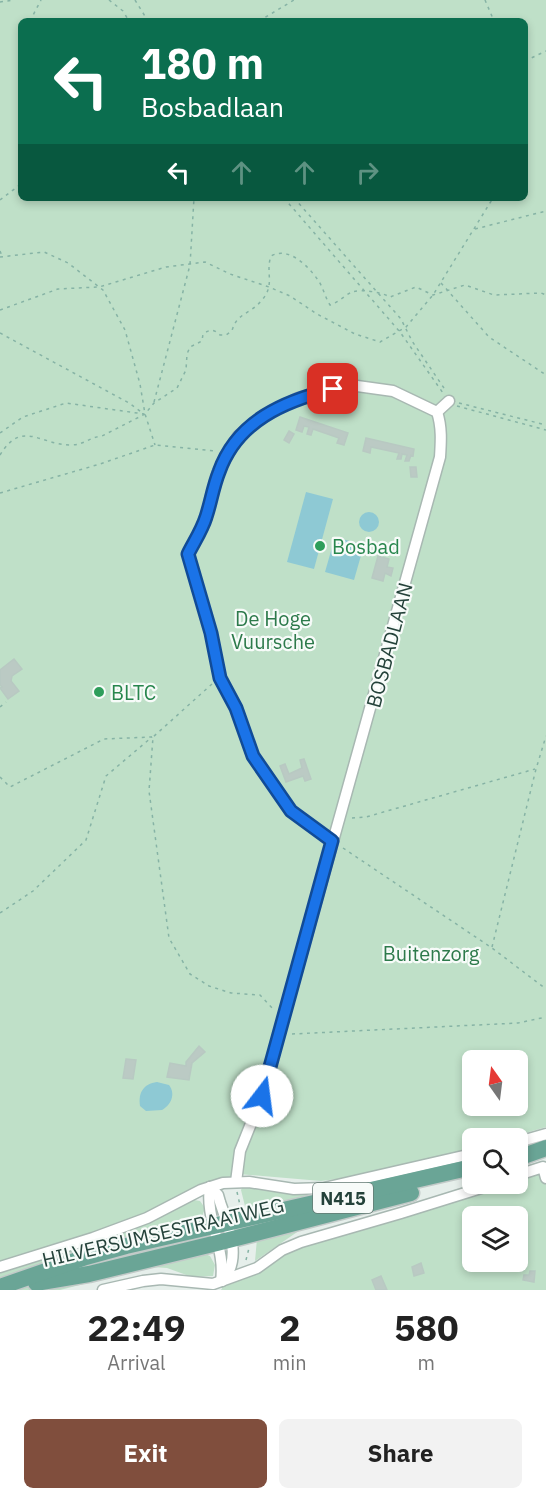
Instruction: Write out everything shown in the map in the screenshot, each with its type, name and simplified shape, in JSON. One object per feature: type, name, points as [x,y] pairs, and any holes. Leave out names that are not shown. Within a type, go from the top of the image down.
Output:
[{"type":"main road","points":[[528,1151],[546,1148]]},
{"type":"main road","name":"HILVERSUMSESTRAATWEG","points":[[0,1288],[86,1257],[462,1169]]},
{"type":"main road","name":"HILVERSUMSESTRAATWEG","points":[[0,1288],[89,1274],[357,1208],[462,1177]]},
{"type":"street","points":[[332,841],[291,811],[253,756],[236,708],[220,678],[211,633],[188,554],[206,519],[219,471],[238,436],[258,420],[298,398],[350,385],[393,391],[437,412],[449,401]]},
{"type":"street","name":"BOSBADLAAN","points":[[236,1182],[240,1151],[262,1096],[440,457],[440,420],[437,412]]},
{"type":"street","points":[[528,1146],[546,1134]]},
{"type":"street","name":"HILVERSUMSESTRAATWEG","points":[[0,1267],[93,1238],[147,1218],[201,1190],[223,1183],[249,1182],[294,1189],[324,1188],[462,1156]]},
{"type":"street","points":[[528,1174],[544,1172]]},
{"type":"street","name":"HILVERSUMSESTRAATWEG","points":[[210,1187],[218,1195],[220,1224]]},
{"type":"street","points":[[103,1290],[143,1281],[174,1279],[219,1286],[257,1268],[282,1250],[301,1242],[463,1194]]},
{"type":"street","points":[[219,1286],[223,1268],[224,1241],[220,1224]]},
{"type":"path","points":[[0,2],[14,0]]},
{"type":"path","points":[[32,18],[41,0]]},
{"type":"path","points":[[109,0],[123,11],[127,18]]},
{"type":"path","points":[[135,0],[145,18]]},
{"type":"path","points":[[265,18],[294,0]]},
{"type":"path","points":[[485,0],[493,18]]},
{"type":"path","points":[[528,60],[546,51]]},
{"type":"path","points":[[0,200],[18,186]]},
{"type":"path","points":[[154,403],[190,265],[194,201]]},
{"type":"path","points":[[287,201],[400,332],[449,401],[456,406],[546,430]]},
{"type":"path","points":[[297,201],[406,327],[418,350],[446,390],[449,401]]},
{"type":"path","points":[[0,310],[58,290],[99,287],[166,267],[205,262],[230,274],[269,287],[355,334],[380,342],[406,327],[433,295],[491,201]]},
{"type":"path","points":[[475,229],[546,211]]},
{"type":"path","points":[[0,251],[1,257],[44,252],[68,263],[99,287],[125,330],[140,384],[145,414],[155,445]]},
{"type":"path","points":[[0,455],[14,438],[24,436],[68,446],[83,445],[94,437],[102,436],[145,414],[154,403],[177,388],[186,370],[190,346],[202,341],[204,334],[209,330],[226,335],[232,331],[234,322],[263,300],[271,279],[269,263],[271,256],[277,253],[289,254],[310,270],[320,282],[330,305],[339,302],[351,292],[377,291],[390,297],[416,287],[433,295],[465,285],[494,295],[541,293],[546,295]]},
{"type":"path","points":[[441,282],[489,337],[546,375]]},
{"type":"path","points":[[0,333],[129,403],[145,414]]},
{"type":"path","points":[[449,401],[546,424]]},
{"type":"path","points":[[0,433],[23,417],[66,403],[145,414]]},
{"type":"path","points":[[0,493],[100,464],[155,445],[229,453]]},
{"type":"path","points":[[0,913],[33,891],[86,840],[106,776],[220,678]]},
{"type":"path","points":[[0,707],[6,702]]},
{"type":"path","points":[[492,948],[546,736]]},
{"type":"path","points":[[0,777],[10,787],[104,739],[153,737]]},
{"type":"path","points":[[153,737],[149,791],[170,938],[190,974],[209,986],[231,993],[260,995],[283,1020]]},
{"type":"path","points":[[339,818],[366,817],[536,769]]},
{"type":"path","points":[[332,841],[492,948],[546,989]]},
{"type":"path","points":[[279,1034],[519,1023],[546,1017]]},
{"type":"green space","name":"De Hoge Vuursche","points":[[0,0],[546,0],[546,1127],[528,1132],[528,1128],[462,1128],[462,1150],[344,1178],[321,1181],[238,1174],[197,1188],[142,1217],[0,1264]]},
{"type":"green space","points":[[546,1167],[546,1290],[221,1290],[224,1285],[287,1251],[361,1227],[363,1230],[371,1225],[462,1194],[528,1194],[528,1172]]},
{"type":"green space","points":[[246,1185],[342,1188],[247,1214],[241,1190],[246,1188]]},
{"type":"green space","points":[[194,1200],[200,1201],[205,1208],[201,1220],[196,1224],[0,1281],[0,1271]]},
{"type":"green space","points":[[303,1228],[255,1261],[257,1239]]},
{"type":"green space","points":[[196,1250],[210,1256],[215,1265],[213,1276],[192,1277],[167,1268],[151,1267],[60,1290],[12,1290],[71,1276]]},
{"type":"water","points":[[306,492],[333,499],[314,569],[287,562]]},
{"type":"water","points":[[369,512],[376,515],[379,522],[376,529],[369,532],[362,529],[359,522],[362,515]]},
{"type":"water","points":[[335,537],[364,545],[354,580],[325,572]]},
{"type":"water","points":[[157,1082],[169,1085],[172,1099],[162,1110],[146,1111],[140,1106],[142,1090]]},
{"type":"building","points":[[300,417],[348,433],[344,445],[337,443],[339,438],[313,429],[311,435],[307,434],[309,427],[304,426],[302,432],[296,430]]},
{"type":"building","points":[[289,431],[294,434],[289,443],[284,440]]},
{"type":"building","points":[[366,438],[414,449],[413,456],[411,455],[409,461],[405,461],[407,455],[402,454],[401,459],[397,459],[399,453],[371,447],[370,453],[363,451]]},
{"type":"building","points":[[410,467],[416,467],[417,477],[411,477]]},
{"type":"building","points":[[378,556],[389,559],[387,567],[393,568],[391,576],[385,573],[383,581],[372,578]]},
{"type":"building","points":[[14,659],[22,669],[12,676],[11,681],[19,691],[8,699],[0,688],[2,687],[0,670]]},
{"type":"building","points":[[304,759],[311,779],[305,781],[303,776],[286,782],[280,766],[285,764],[289,774],[302,768],[300,760]]},
{"type":"building","points":[[199,1046],[205,1052],[192,1063],[189,1080],[167,1077],[170,1063],[186,1066],[186,1062]]},
{"type":"building","points":[[126,1059],[136,1060],[133,1079],[123,1078]]},
{"type":"building","points":[[421,1263],[424,1273],[414,1276],[412,1267]]},
{"type":"building","points":[[530,1271],[535,1271],[534,1282],[523,1280],[524,1275],[529,1275]]},
{"type":"building","points":[[381,1276],[387,1290],[376,1290],[372,1280]]},
{"type":"place","name":"Bosbad","points":[[320,546]]},
{"type":"place","name":"BLTC","points":[[99,692]]},
{"type":"route","points":[[262,1096],[332,841],[291,811],[253,756],[236,708],[220,678],[211,633],[188,554],[206,519],[219,471],[238,436],[258,420],[298,398],[333,389]]},
{"type":"park label","name":"Buitenzorg","points":[[431,953]]}]
